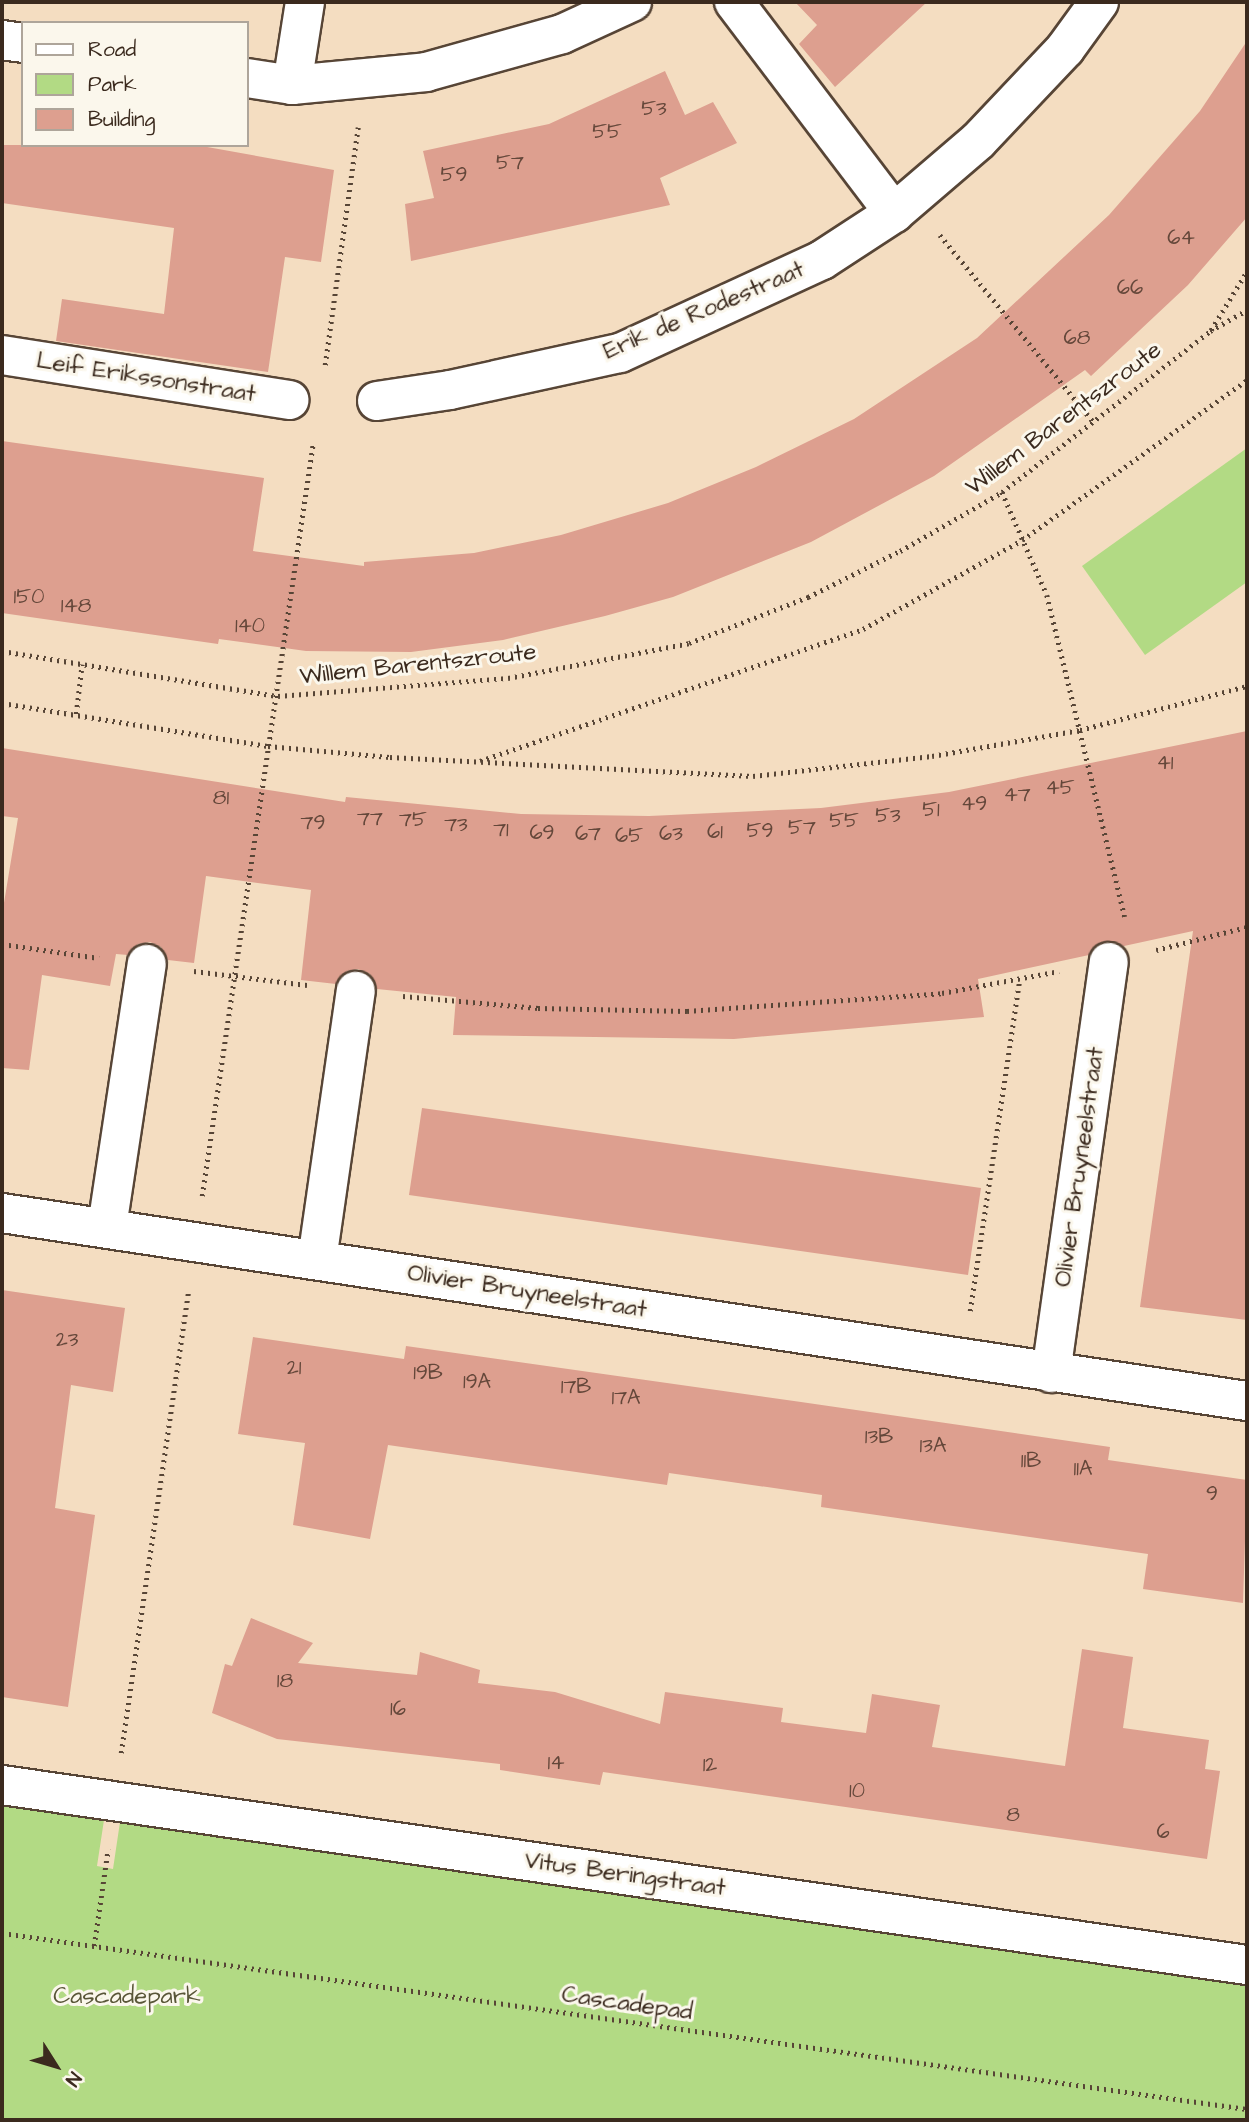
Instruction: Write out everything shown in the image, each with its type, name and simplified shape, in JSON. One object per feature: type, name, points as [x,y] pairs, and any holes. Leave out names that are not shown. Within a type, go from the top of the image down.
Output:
[{"type":"street","points":[[292,86],[304,2]]},
{"type":"street","points":[[248,78],[292,86],[426,72],[549,37],[632,2]]},
{"type":"street","points":[[734,2],[903,206]]},
{"type":"street","name":"Erik de Rodestraat","points":[[377,401],[450,390],[620,353],[822,260],[903,206],[996,123],[1065,49],[1099,2]]},
{"type":"street","points":[[2,40],[21,43]]},
{"type":"street","name":"Leif Erikssonstraat","points":[[2,355],[290,400]]},
{"type":"street","name":"Olivier Bruyneelstraat","points":[[1051,1373],[1122,958]]},
{"type":"street","points":[[107,1227],[147,964]]},
{"type":"street","points":[[317,1260],[356,991]]},
{"type":"street","name":"Olivier Bruyneelstraat","points":[[2,1213],[196,1240],[1247,1401]]},
{"type":"street","name":"Vitus Beringstraat","points":[[2,1784],[1247,1965]]},
{"type":"path","points":[[324,373],[365,78]]},
{"type":"path","points":[[903,206],[1093,421]]},
{"type":"path","name":"Willem Barentszroute","points":[[1210,331],[1247,271]]},
{"type":"path","name":"Willem Barentszroute","points":[[2,651],[278,696],[508,678],[689,643],[808,597],[900,551],[1002,492],[1210,331],[1247,310]]},
{"type":"path","points":[[477,762],[863,629],[1022,540],[1247,380]]},
{"type":"path","points":[[94,1947],[315,431]]},
{"type":"path","points":[[1002,492],[1047,596],[1080,730],[1122,958]]},
{"type":"path","points":[[76,715],[82,664]]},
{"type":"path","points":[[2,703],[268,746],[477,762],[752,776],[932,756],[1080,730],[1247,686]]},
{"type":"path","points":[[2,944],[356,991],[538,1008],[687,1010],[942,993],[1122,958],[1247,927]]},
{"type":"path","points":[[963,1359],[1019,983]]},
{"type":"path","name":"Cascadepad","points":[[2,1933],[1247,2109]]},
{"type":"green space","points":[[1247,448],[1247,582],[1145,655],[1082,566]]},
{"type":"green space","name":"Cascadepark","points":[[2,1806],[104,1820],[97,1866],[113,1869],[120,1822],[1247,1984],[1247,2120],[2,2120]]},
{"type":"building","points":[[795,2],[927,2],[835,87],[799,44],[817,25]]},
{"type":"building","points":[[1247,41],[1247,217],[1188,285],[1091,376],[1085,370],[934,476],[811,542],[673,597],[605,616],[503,640],[411,652],[306,651],[219,639],[218,644],[2,613],[2,441],[264,478],[253,551],[364,566],[364,562],[474,553],[561,535],[668,503],[756,467],[854,419],[977,338],[1109,215],[1200,111]]},
{"type":"building","points":[[665,71],[685,115],[713,102],[737,143],[660,178],[670,205],[411,261],[405,204],[434,198],[423,151],[549,124]]},
{"type":"building","points":[[2,145],[207,147],[334,170],[321,262],[285,257],[268,372],[56,341],[62,299],[164,314],[174,228],[2,203]]},
{"type":"building","points":[[1247,731],[1247,1320],[1140,1307],[1193,931],[1124,946],[1101,942],[1089,955],[978,979],[984,1017],[734,1039],[453,1035],[456,997],[377,989],[370,974],[358,969],[347,971],[336,984],[301,980],[311,890],[206,876],[194,963],[168,960],[161,947],[150,942],[138,944],[128,955],[116,954],[110,986],[42,975],[29,1070],[2,1068],[2,915],[18,818],[2,816],[2,748],[345,802],[346,797],[521,814],[649,816],[821,808],[949,792]]},
{"type":"building","points":[[422,1108],[981,1188],[968,1275],[409,1195]]},
{"type":"building","points":[[2,1290],[125,1308],[113,1392],[71,1385],[55,1508],[95,1515],[68,1707],[2,1697]]},
{"type":"building","points":[[253,1337],[404,1359],[406,1346],[801,1402],[1110,1447],[1108,1460],[1247,1480],[1243,1603],[1143,1589],[1148,1554],[821,1507],[822,1495],[669,1473],[667,1485],[388,1445],[370,1539],[293,1525],[305,1443],[238,1434]]},
{"type":"building","points":[[251,1618],[313,1643],[298,1663],[417,1675],[420,1652],[480,1670],[478,1683],[555,1692],[660,1724],[665,1692],[783,1708],[781,1722],[866,1733],[872,1694],[940,1705],[932,1747],[1065,1766],[1082,1649],[1133,1657],[1123,1728],[1209,1740],[1205,1769],[1220,1771],[1207,1859],[603,1772],[600,1785],[500,1770],[500,1764],[277,1739],[212,1713],[225,1664],[232,1666]]}]
